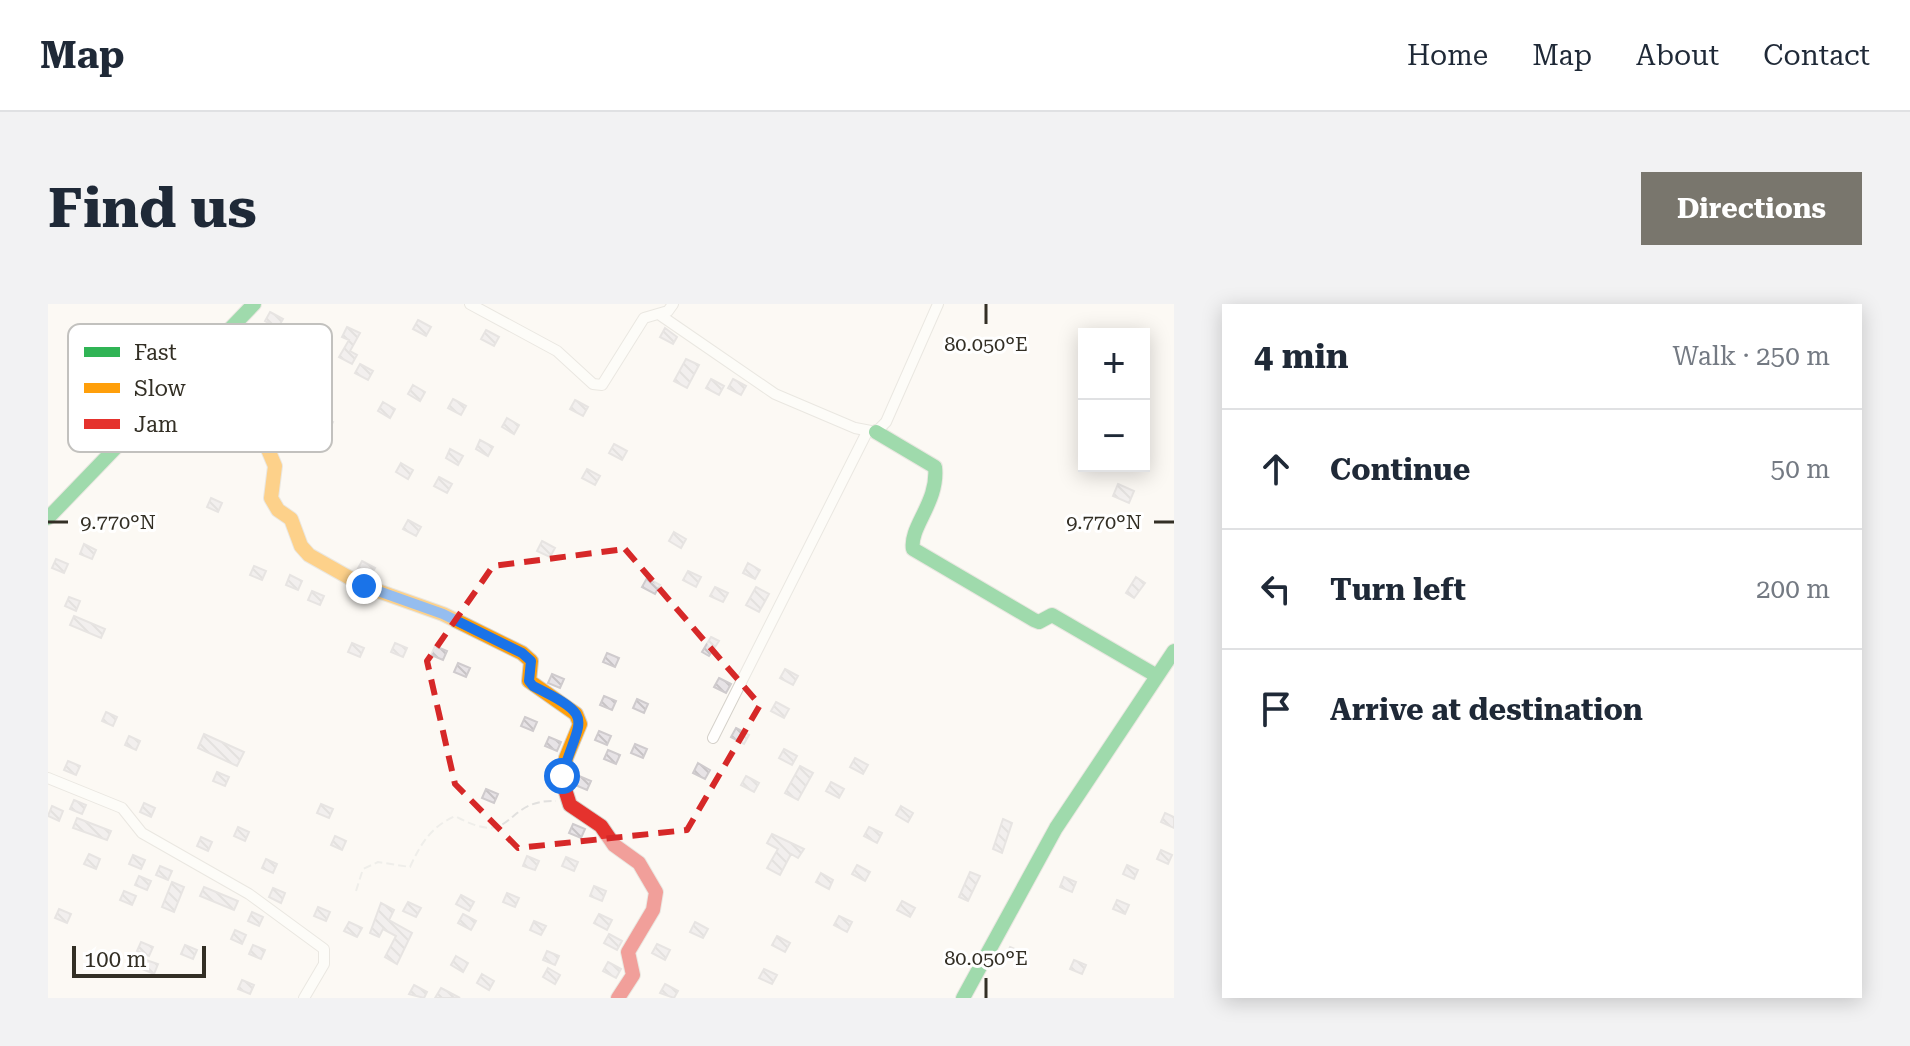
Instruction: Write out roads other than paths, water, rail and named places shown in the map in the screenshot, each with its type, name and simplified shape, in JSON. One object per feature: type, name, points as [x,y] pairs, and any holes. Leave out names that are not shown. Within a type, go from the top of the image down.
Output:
[{"type":"street","points":[[235,324],[254,304]]},
{"type":"street","points":[[470,304],[557,351],[593,384],[602,385],[644,318],[660,315],[673,304]]},
{"type":"street","points":[[713,738],[872,432],[886,422],[938,304]]},
{"type":"street","points":[[660,315],[775,394],[872,432],[935,467],[937,478],[932,505],[911,539],[913,549],[1034,620],[1039,622],[1052,615],[1157,676]]},
{"type":"street","points":[[48,518],[112,452]]},
{"type":"street","points":[[269,452],[275,466],[271,498],[291,519],[301,546],[309,555],[364,586],[476,629],[531,661],[529,681],[533,686],[567,703],[579,714],[581,726],[562,776],[565,797],[601,826],[612,844],[639,861],[656,892],[653,910],[628,952],[633,975],[618,998]]},
{"type":"street","points":[[963,998],[1056,828],[1174,651]]},
{"type":"street","points":[[48,778],[122,808],[135,829],[249,894],[324,949],[324,964],[304,998]]}]
